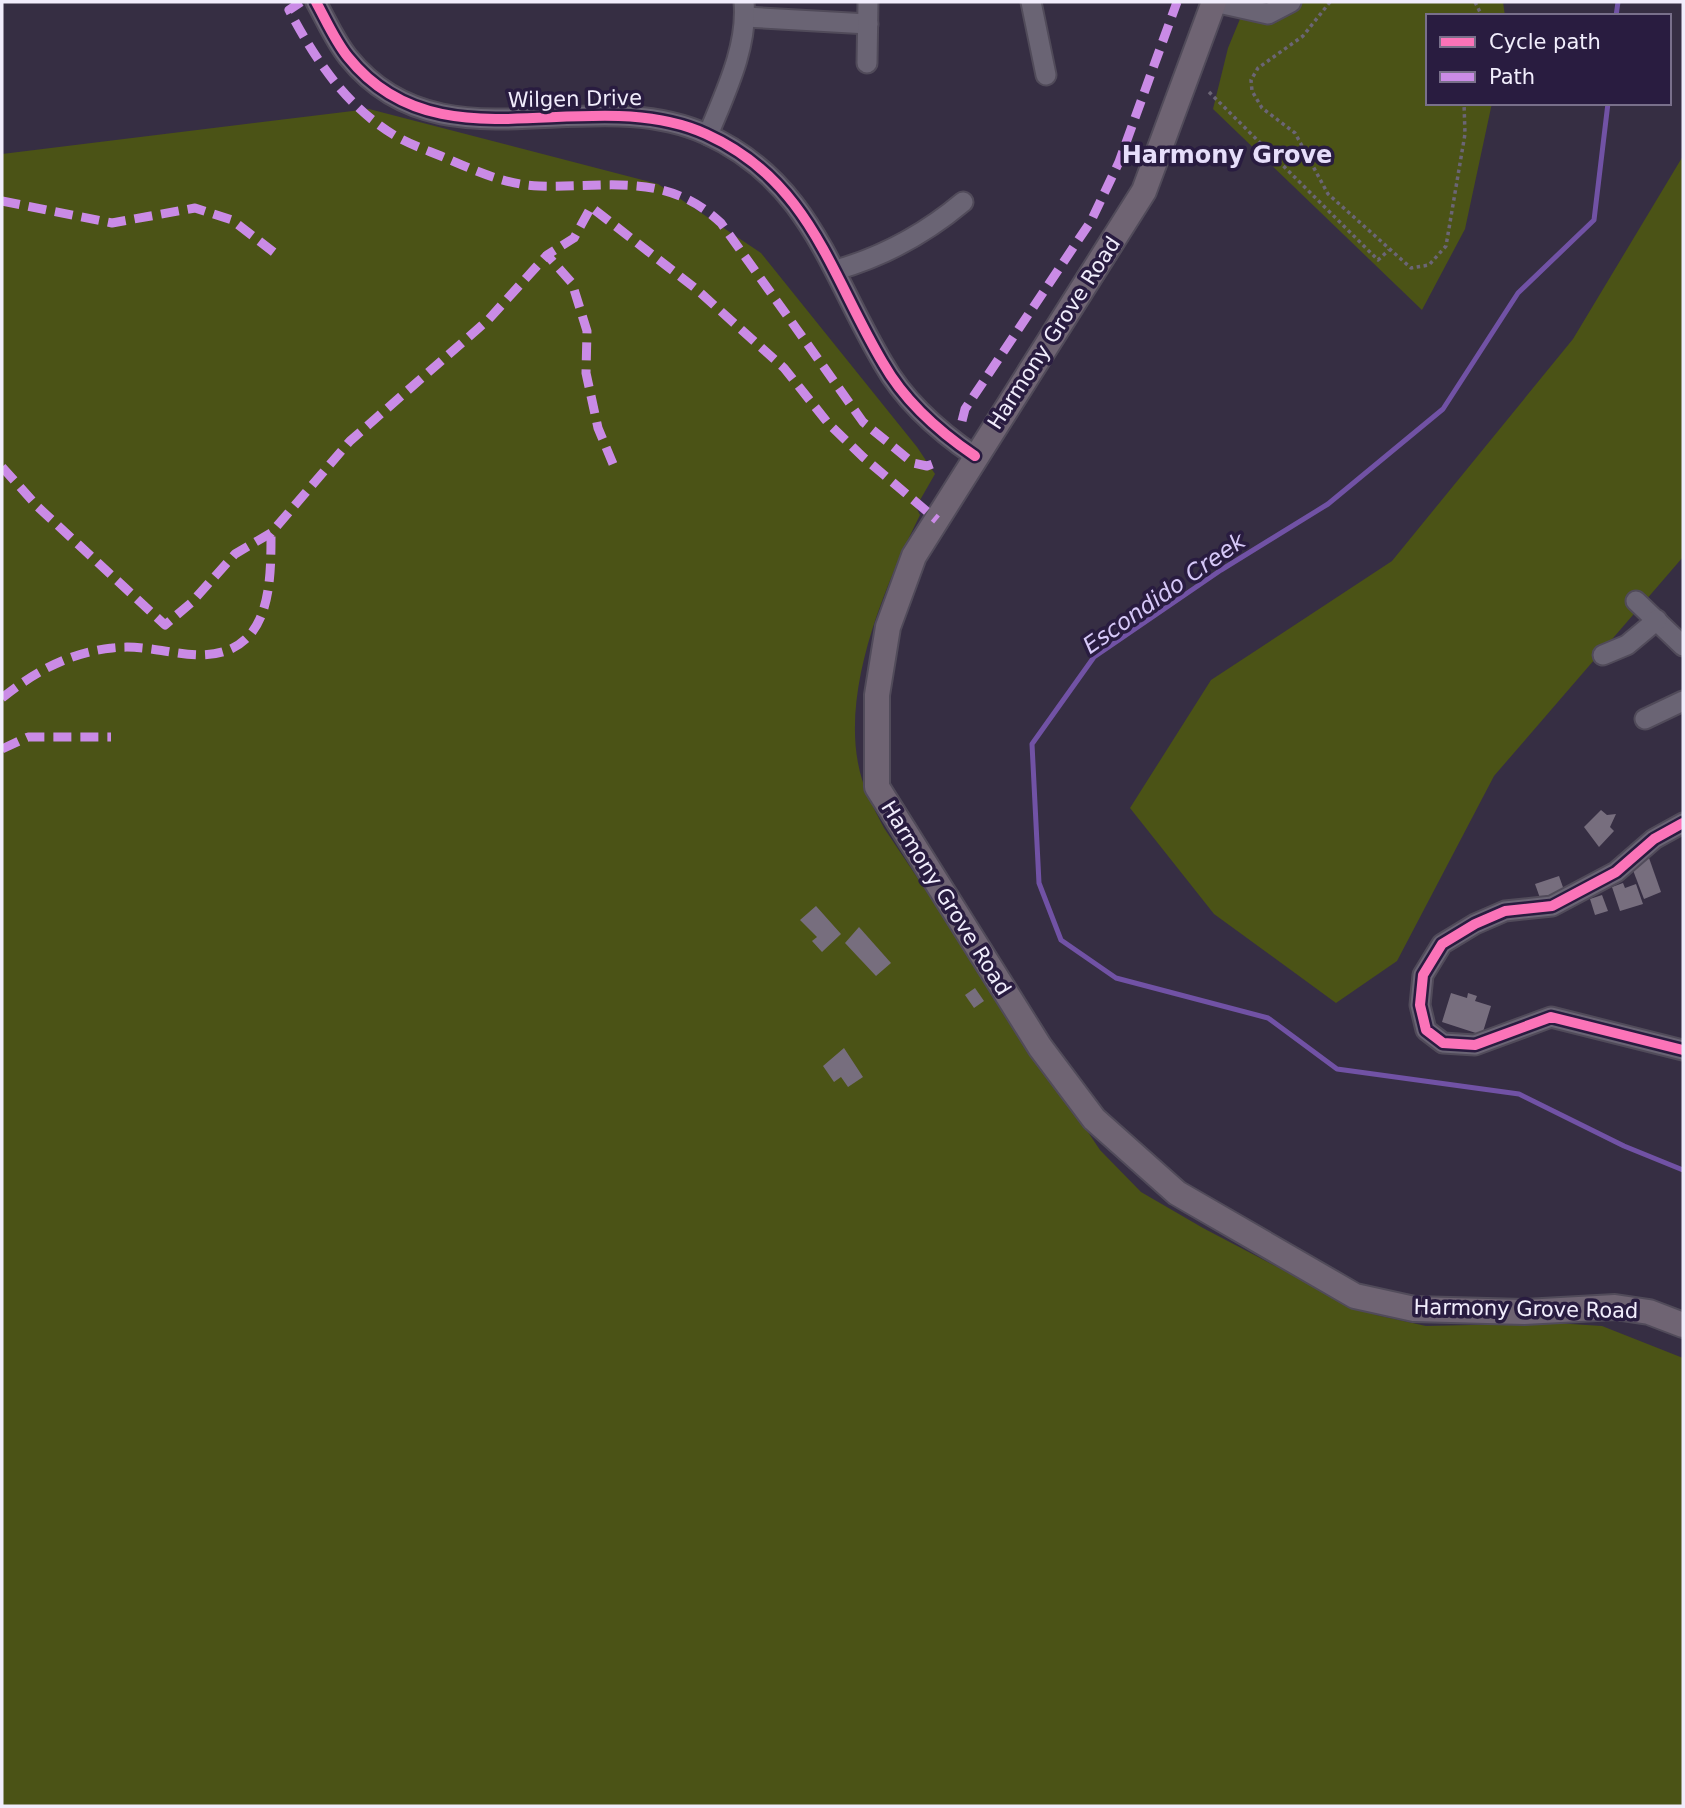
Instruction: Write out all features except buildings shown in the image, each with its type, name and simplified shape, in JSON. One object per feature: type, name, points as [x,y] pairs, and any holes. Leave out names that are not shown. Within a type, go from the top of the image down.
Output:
[{"type":"main road","name":"Harmony Grove Road","points":[[1214,2],[1144,191],[914,556],[888,627],[877,695],[877,787],[1040,1048],[1094,1119],[1177,1193],[1355,1296],[1414,1309],[1524,1312],[1615,1307],[1649,1312],[1683,1325]]},
{"type":"street","name":"Wilgen Drive","points":[[316,2],[341,46],[358,68],[384,91],[424,111],[456,118],[640,115],[662,118],[708,135],[752,161],[779,184],[802,212],[836,270],[883,365],[916,408],[945,436],[975,456]]},
{"type":"street","points":[[867,63],[868,2]]},
{"type":"street","points":[[1031,2],[1046,75]]},
{"type":"street","points":[[1214,2],[1268,14],[1291,2]]},
{"type":"street","points":[[708,135],[729,84],[745,10],[868,24]]},
{"type":"street","points":[[836,270],[872,260],[946,217],[963,202]]},
{"type":"street","points":[[1636,601],[1683,646]]},
{"type":"street","points":[[1603,655],[1627,645],[1657,620]]},
{"type":"street","points":[[1645,719],[1683,701]]},
{"type":"street","points":[[1683,823],[1654,839],[1616,872],[1552,906],[1505,911],[1475,924],[1442,944],[1423,975],[1420,1005],[1426,1030],[1443,1043],[1475,1045],[1551,1017],[1683,1050]]},
{"type":"path","points":[[1330,2],[1303,36],[1258,68],[1251,80],[1252,91],[1262,108],[1295,133],[1328,194],[1407,266],[1416,269],[1429,265],[1443,251],[1465,134],[1464,105]]},
{"type":"path","points":[[1209,92],[1378,260],[1389,250]]},
{"type":"green space","points":[[1247,2],[1503,2],[1505,14],[1426,14],[1426,105],[1492,105],[1465,229],[1422,310],[1213,109],[1228,48]]},
{"type":"green space","points":[[369,109],[658,184],[761,253],[917,447],[935,474],[916,507],[920,515],[881,603],[862,668],[855,732],[862,780],[884,828],[1100,1150],[1141,1192],[1323,1291],[1376,1315],[1426,1326],[1555,1323],[1602,1326],[1683,1358],[1683,1806],[2,1806],[2,154]]},
{"type":"green space","points":[[1683,156],[1683,557],[1494,776],[1397,961],[1336,1003],[1214,914],[1130,808],[1211,680],[1392,561],[1573,339]]},
{"type":"waterway","name":"Escondido Creek","points":[[1616,14],[1618,2]]},
{"type":"waterway","name":"Escondido Creek","points":[[1608,105],[1594,220],[1518,293],[1443,409],[1328,504],[1221,570],[1094,657],[1032,744],[1039,883],[1061,940],[1116,978],[1268,1018],[1337,1069],[1519,1094],[1624,1146],[1683,1170]]},
{"type":"marked path","points":[[301,2],[289,10],[309,46],[333,80],[361,110],[400,139],[481,173],[515,183],[539,186],[635,186],[679,196],[700,207],[721,223],[863,422],[913,463],[927,466],[938,462]]},
{"type":"marked path","points":[[962,421],[965,409],[1091,221],[1119,162],[1177,2]]},
{"type":"marked path","points":[[2,201],[112,223],[195,208],[232,220],[276,254]]},
{"type":"marked path","points":[[613,464],[598,428],[586,373],[587,331],[572,283],[547,255],[574,238],[591,207],[695,288],[784,368],[828,423],[863,457],[937,520]]},
{"type":"marked path","points":[[2,467],[38,507],[165,625],[191,603],[235,554],[271,533],[350,441],[488,320],[547,255]]},
{"type":"marked path","points":[[2,698],[54,665],[97,650],[136,647],[202,655],[225,651],[242,642],[254,629],[262,613],[270,574],[271,533]]},
{"type":"marked path","points":[[2,749],[28,737],[111,737]]},
{"type":"cycle path","points":[[316,2],[348,57],[385,91],[426,110],[471,118],[614,116],[661,120],[706,134],[741,154],[770,177],[794,204],[814,233],[864,330],[901,390],[935,426],[975,456]]},
{"type":"cycle path","points":[[1683,823],[1654,839],[1616,872],[1552,906],[1505,911],[1475,924],[1442,944],[1423,975],[1420,1005],[1426,1030],[1443,1043],[1475,1045],[1551,1017],[1683,1050]]},
{"type":"district","name":"Harmony Grove","points":[[1227,155]]}]
